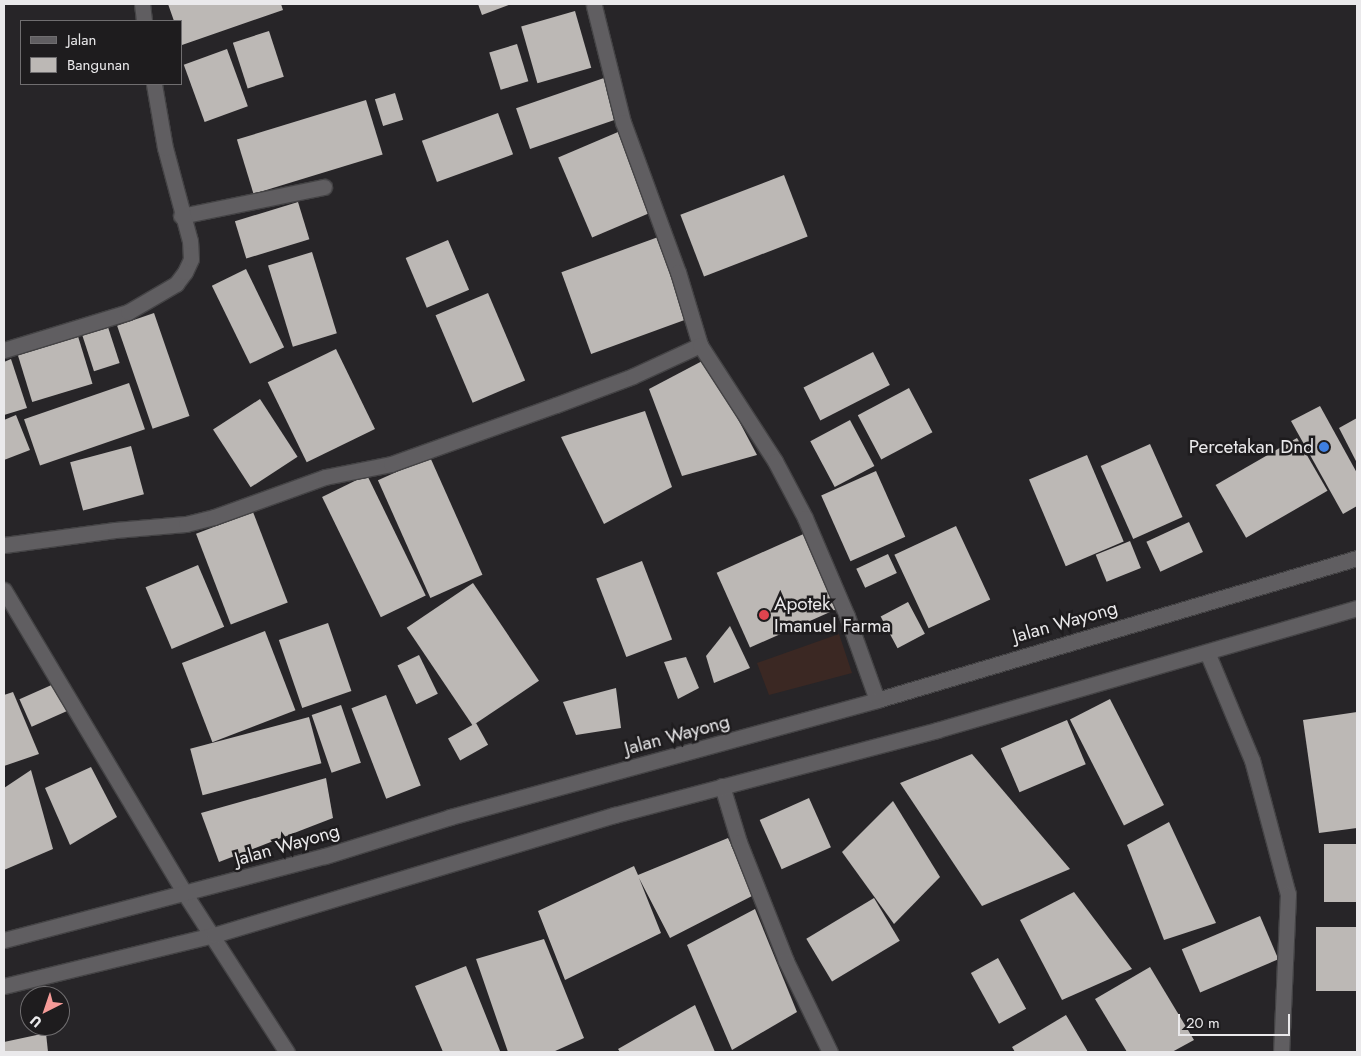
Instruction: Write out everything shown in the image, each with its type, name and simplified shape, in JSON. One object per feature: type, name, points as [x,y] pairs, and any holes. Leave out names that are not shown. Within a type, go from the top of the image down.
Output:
[{"type":"street","points":[[142,4],[144,20]]},
{"type":"street","points":[[594,6],[623,122],[678,272],[700,345],[774,462],[805,518],[846,616],[877,700]]},
{"type":"street","points":[[4,350],[128,312],[176,284],[191,259],[190,241],[181,216],[165,148],[154,85]]},
{"type":"street","points":[[181,216],[324,187]]},
{"type":"street","points":[[4,546],[186,524],[214,517],[325,477],[391,464],[633,376],[700,345]]},
{"type":"street","name":"Jalan Wayong","points":[[4,940],[325,856],[450,817],[877,700],[1357,558]]},
{"type":"street","points":[[4,590],[185,894],[214,935],[287,1052]]},
{"type":"street","points":[[4,986],[214,935],[614,815],[937,730],[1357,608]]},
{"type":"street","points":[[1207,652],[1252,760],[1288,894],[1281,1052]]},
{"type":"street","points":[[722,786],[739,842],[786,962],[830,1052]]},
{"type":"shaded area","points":[[839,634],[852,673],[769,695],[757,663]]},
{"type":"building","points":[[168,4],[281,4],[283,10],[182,45],[182,20],[174,20]]},
{"type":"building","points":[[478,4],[511,4],[482,15]]},
{"type":"building","points":[[575,11],[591,68],[537,83],[521,26]]},
{"type":"building","points":[[269,31],[284,77],[248,88],[233,43]]},
{"type":"building","points":[[517,44],[528,81],[501,90],[489,52]]},
{"type":"building","points":[[227,49],[248,106],[205,122],[184,65]]},
{"type":"building","points":[[604,78],[618,119],[530,149],[516,108]]},
{"type":"building","points":[[395,93],[403,120],[383,126],[375,99]]},
{"type":"building","points":[[366,100],[383,155],[254,194],[237,139]]},
{"type":"building","points":[[498,113],[513,154],[437,182],[422,141]]},
{"type":"building","points":[[618,132],[652,212],[592,237],[558,157]]},
{"type":"building","points":[[784,175],[808,237],[704,276],[680,215]]},
{"type":"building","points":[[298,202],[309,239],[246,259],[235,221]]},
{"type":"building","points":[[661,236],[691,318],[591,354],[561,272]]},
{"type":"building","points":[[448,240],[469,290],[427,308],[406,258]]},
{"type":"building","points":[[312,252],[337,333],[293,347],[268,265]]},
{"type":"building","points":[[246,269],[284,347],[250,364],[212,286]]},
{"type":"building","points":[[488,293],[525,380],[473,403],[436,315]]},
{"type":"building","points":[[154,313],[189,416],[153,429],[117,326]]},
{"type":"building","points":[[107,324],[120,363],[94,371],[81,332]]},
{"type":"building","points":[[77,333],[92,384],[32,402],[17,351]]},
{"type":"building","points":[[336,349],[375,429],[307,462],[268,382]]},
{"type":"building","points":[[873,352],[890,385],[820,420],[804,387]]},
{"type":"building","points":[[11,359],[27,408],[4,415],[4,362]]},
{"type":"building","points":[[706,359],[757,455],[682,476],[649,389]]},
{"type":"building","points":[[129,383],[145,429],[40,465],[24,419]]},
{"type":"building","points":[[909,388],[932,432],[881,459],[858,415]]},
{"type":"building","points":[[260,399],[298,457],[251,487],[213,429]]},
{"type":"building","name":"Percetakan Dnd","points":[[1320,406],[1357,473],[1357,506],[1343,514],[1291,421]]},
{"type":"building","points":[[645,411],[672,487],[604,524],[561,437]]},
{"type":"building","points":[[16,415],[30,450],[4,460],[4,420]]},
{"type":"building","points":[[1357,418],[1357,463],[1339,428]]},
{"type":"building","points":[[850,420],[874,466],[835,487],[810,441]]},
{"type":"building","points":[[1297,438],[1328,491],[1246,538],[1216,485]]},
{"type":"building","points":[[1150,444],[1183,517],[1133,539],[1101,466]]},
{"type":"building","points":[[131,446],[144,494],[83,511],[70,462]]},
{"type":"building","points":[[1087,455],[1124,542],[1066,566],[1029,480]]},
{"type":"building","points":[[430,457],[482,575],[430,598],[378,480]]},
{"type":"building","points":[[876,471],[905,537],[850,561],[821,495]]},
{"type":"building","points":[[367,475],[426,595],[381,617],[322,497]]},
{"type":"building","points":[[253,512],[288,603],[231,624],[196,534]]},
{"type":"building","points":[[1189,522],[1203,552],[1160,572],[1146,542]]},
{"type":"building","points":[[956,526],[990,599],[929,628],[894,555]]},
{"type":"building","points":[[808,532],[841,607],[750,648],[717,573]]},
{"type":"building","points":[[1130,541],[1141,568],[1107,582],[1096,555]]},
{"type":"building","points":[[888,554],[897,573],[865,588],[856,569]]},
{"type":"building","points":[[642,561],[672,639],[626,657],[596,579]]},
{"type":"building","points":[[198,565],[224,627],[172,649],[146,587]]},
{"type":"building","points":[[473,583],[539,681],[473,726],[407,628]]},
{"type":"building","points":[[908,602],[925,634],[898,648],[881,617]]},
{"type":"building","points":[[328,623],[351,691],[302,708],[279,640]]},
{"type":"building","points":[[730,626],[750,668],[714,683],[706,656]]},
{"type":"building","points":[[265,631],[295,710],[212,742],[182,663]]},
{"type":"building","points":[[419,655],[438,694],[416,704],[397,666]]},
{"type":"building","points":[[686,657],[699,688],[678,699],[664,662]]},
{"type":"building","points":[[56,683],[68,710],[32,727],[19,699]]},
{"type":"building","points":[[616,688],[621,728],[576,735],[563,702]]},
{"type":"building","points":[[13,692],[39,754],[4,766],[4,695]]},
{"type":"building","points":[[386,695],[421,786],[386,799],[351,708]]},
{"type":"building","points":[[1110,699],[1164,805],[1124,825],[1070,719]]},
{"type":"building","points":[[341,705],[361,763],[332,773],[312,715]]},
{"type":"building","points":[[1357,712],[1357,828],[1319,833],[1303,720]]},
{"type":"building","points":[[309,717],[321,763],[203,795],[190,749]]},
{"type":"building","points":[[1067,720],[1086,764],[1019,792],[1001,748]]},
{"type":"building","points":[[476,723],[488,745],[460,760],[448,739]]},
{"type":"building","points":[[972,754],[1070,869],[982,906],[900,783]]},
{"type":"building","points":[[91,767],[117,817],[70,845],[45,788]]},
{"type":"building","points":[[31,770],[53,849],[4,870],[4,788]]},
{"type":"building","points":[[326,778],[333,818],[219,862],[201,813]]},
{"type":"building","points":[[809,798],[831,847],[782,869],[760,820]]},
{"type":"building","points":[[893,801],[940,877],[894,924],[842,852]]},
{"type":"building","points":[[1169,822],[1216,923],[1164,940],[1127,845]]},
{"type":"building","points":[[728,838],[754,895],[670,938],[639,878],[661,933],[565,980],[538,911],[634,866],[638,875]]},
{"type":"building","points":[[1324,844],[1357,844],[1357,902],[1324,902]]},
{"type":"building","points":[[1074,892],[1132,969],[1062,1000],[1020,920]]},
{"type":"building","points":[[874,898],[900,941],[832,982],[806,939]]},
{"type":"building","points":[[755,909],[797,1012],[732,1050],[687,945]]},
{"type":"building","points":[[1260,916],[1278,959],[1200,992],[1182,949]]},
{"type":"building","points":[[1316,927],[1357,927],[1357,991],[1316,991]]},
{"type":"building","points":[[544,939],[584,1038],[553,1052],[508,1052],[476,959]]},
{"type":"building","points":[[998,958],[1026,1009],[999,1024],[971,973]]},
{"type":"building","points":[[466,966],[500,1051],[498,1052],[443,1052],[415,986]]},
{"type":"building","points":[[1150,967],[1194,1040],[1172,1052],[1127,1052],[1095,999]]},
{"type":"building","points":[[695,1005],[715,1052],[620,1052],[618,1049]]},
{"type":"building","points":[[1066,1015],[1088,1052],[1015,1052],[1012,1047]]},
{"type":"building","points":[[32,1036],[46,1036],[48,1052],[4,1052],[4,1042]]},
{"type":"place","name":"Percetakan Dnd","points":[[1324,447]]},
{"type":"place","name":"Apotek Imanuel Farma","points":[[764,615]]}]
